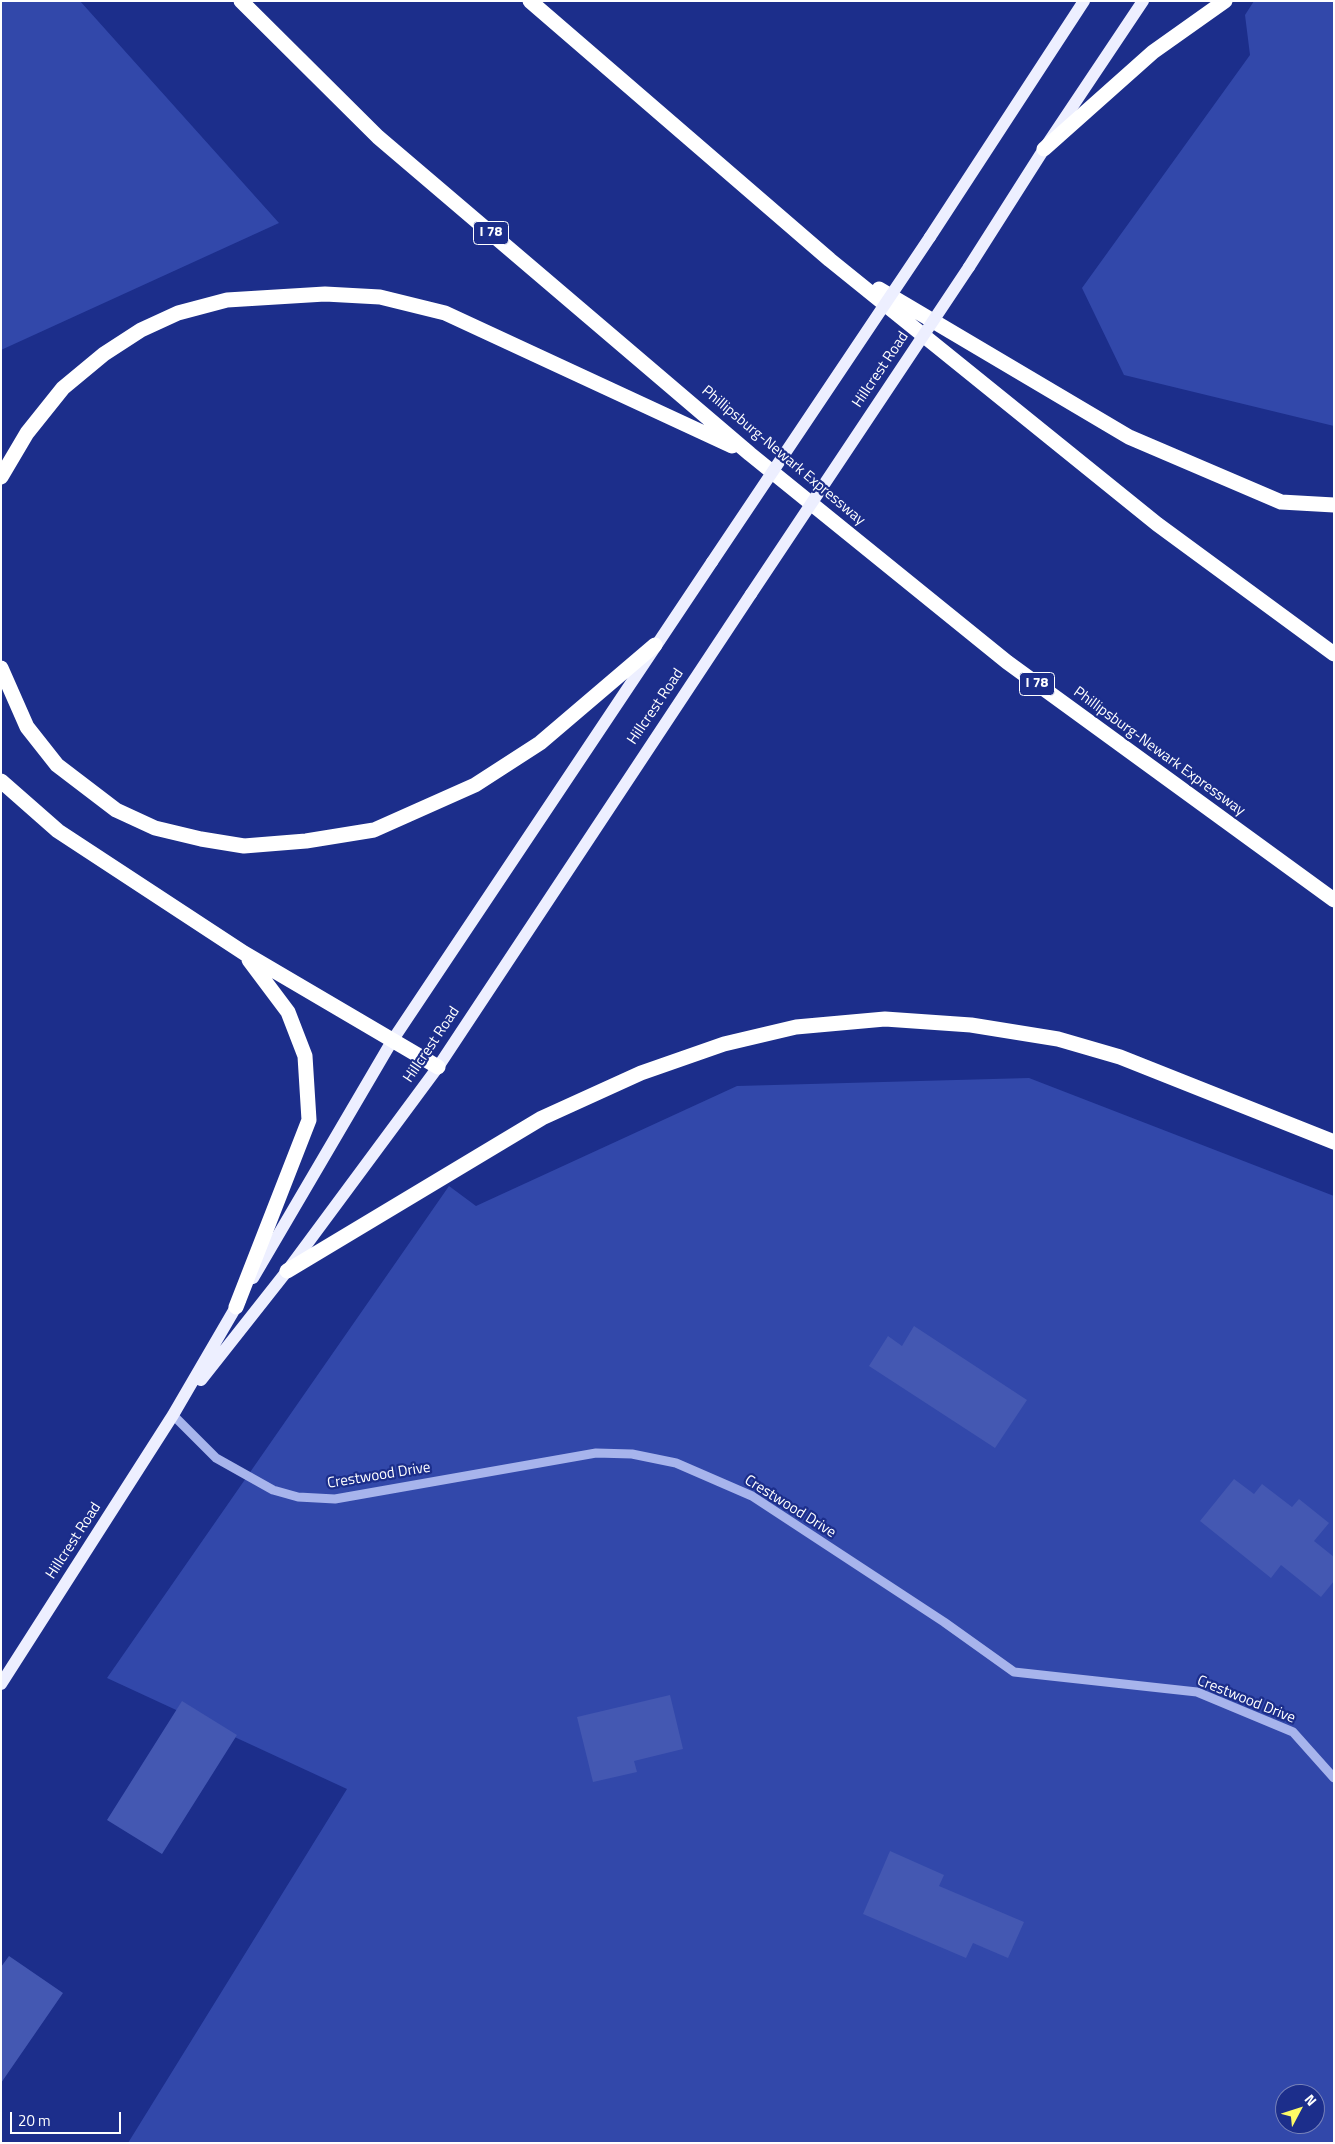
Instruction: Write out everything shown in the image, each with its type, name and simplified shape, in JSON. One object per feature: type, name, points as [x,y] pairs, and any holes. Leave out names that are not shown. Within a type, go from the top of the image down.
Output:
[{"type":"highway","name":"Phillipsburg-Newark Expressway","points":[[241,1],[378,137],[750,454],[1007,662],[1334,900]]},
{"type":"highway","points":[[530,1],[830,260],[1157,524],[1334,654]]},
{"type":"highway","points":[[1044,149],[1153,52],[1225,1]]},
{"type":"highway","points":[[830,260],[1129,437],[1282,502],[1334,504]]},
{"type":"highway","points":[[1,477],[27,433],[63,388],[104,354],[141,330],[178,314],[227,300],[326,294],[380,297],[446,313],[750,454]]},
{"type":"highway","points":[[1,668],[27,727],[57,765],[116,810],[155,828],[201,839],[244,846],[306,841],[374,830],[475,785],[540,744],[655,645]]},
{"type":"highway","points":[[1,781],[58,831],[244,953],[438,1067]]},
{"type":"highway","points":[[236,1307],[309,1120],[305,1056],[288,1012],[244,953]]},
{"type":"highway","points":[[287,1271],[542,1118],[641,1073],[724,1044],[796,1027],[885,1019],[971,1025],[1058,1040],[1120,1057],[1334,1142]]},
{"type":"main road","name":"Hillcrest Road","points":[[1,1684],[173,1415],[392,1041],[655,645],[930,237],[1084,1]]},
{"type":"main road","name":"Hillcrest Road","points":[[173,1415],[287,1271],[438,1067],[969,268],[1044,149],[1143,1]]},
{"type":"street","name":"Crestwood Drive","points":[[173,1415],[216,1458],[273,1490],[298,1497],[335,1499],[596,1453],[632,1454],[676,1463],[752,1496],[944,1622],[1014,1672],[1197,1692],[1293,1732],[1334,1778]]},
{"type":"shaded area","points":[[1,1],[80,1],[279,223],[1,350]]},
{"type":"shaded area","points":[[1254,1],[1334,1],[1334,426],[1124,375],[1082,288],[1250,55],[1245,15]]},
{"type":"shaded area","points":[[1029,1078],[1334,1196],[1334,2143],[128,2143],[347,1789],[107,1678],[449,1186],[476,1206],[737,1086]]},
{"type":"building","points":[[914,1326],[1027,1400],[995,1448],[869,1366],[888,1336],[902,1346]]},
{"type":"building","points":[[1234,1479],[1254,1494],[1262,1484],[1292,1507],[1299,1499],[1329,1523],[1314,1541],[1334,1557],[1334,1581],[1321,1597],[1281,1565],[1271,1578],[1200,1521]]},
{"type":"building","points":[[670,1695],[683,1749],[634,1761],[637,1772],[593,1782],[577,1717]]},
{"type":"building","points":[[182,1701],[237,1735],[162,1854],[107,1820]]},
{"type":"building","points":[[890,1851],[944,1875],[939,1886],[1024,1922],[1008,1958],[973,1943],[966,1958],[863,1914]]},
{"type":"building","points":[[9,1956],[63,1993],[1,2083],[1,1967]]}]
